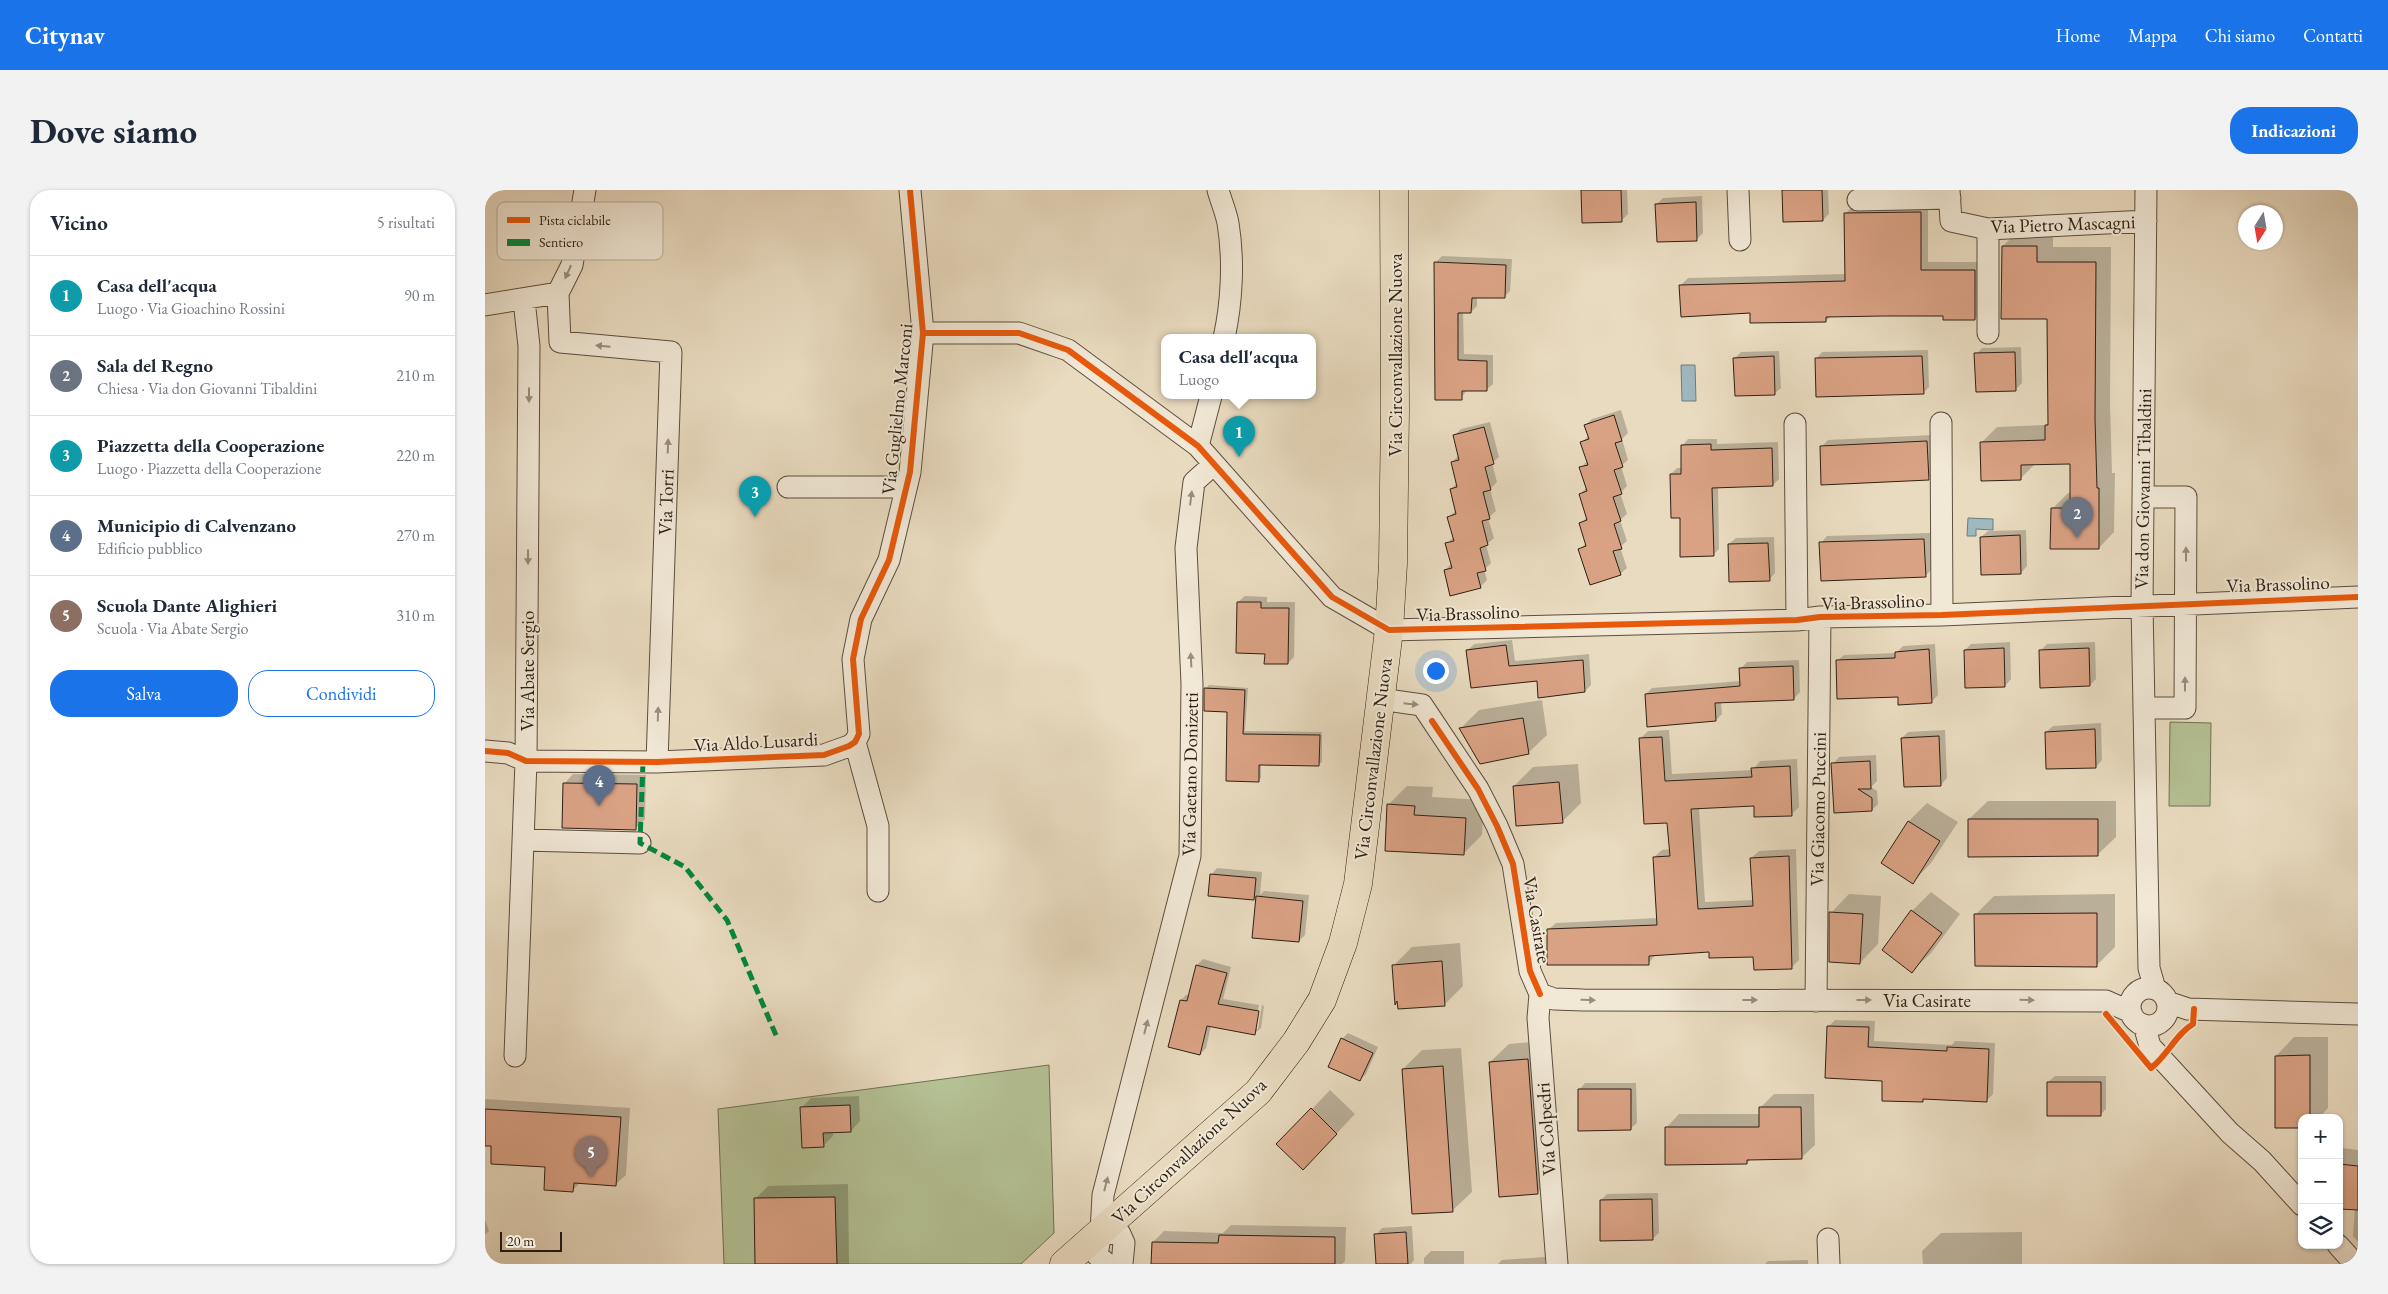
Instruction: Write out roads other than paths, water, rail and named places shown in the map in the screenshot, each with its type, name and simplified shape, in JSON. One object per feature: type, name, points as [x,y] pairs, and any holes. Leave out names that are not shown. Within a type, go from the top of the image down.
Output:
[{"type":"main road","name":"Via Circonvallazione Nuova","points":[[1064,1264],[1258,1092],[1296,1042],[1322,1000],[1343,942],[1359,884],[1389,630],[1395,410],[1394,190]]},
{"type":"street","name":"Via Guglielmo Marconi","points":[[855,742],[859,734],[854,651],[861,619],[889,560],[910,472],[923,333],[910,190]]},
{"type":"street","points":[[1218,190],[1228,223],[1231,264],[1229,315],[1225,334]]},
{"type":"street","points":[[1738,190],[1740,240]]},
{"type":"street","name":"Via don Giovanni Tibaldini","points":[[2146,190],[2142,605],[2149,968],[2152,1008],[2149,1046],[2230,1133],[2261,1161],[2301,1204]]},
{"type":"street","points":[[1858,200],[1950,194]]},
{"type":"street","name":"Via Pietro Mascagni","points":[[1950,194],[1951,221],[1988,229],[2146,221]]},
{"type":"street","points":[[1987,333],[1988,229]]},
{"type":"street","points":[[485,305],[558,294],[573,260]]},
{"type":"street","name":"Via Torri","points":[[558,294],[561,342],[671,352],[657,762]]},
{"type":"street","name":"Via Abate Sergio","points":[[515,1056],[527,761],[529,346],[524,300]]},
{"type":"street","points":[[923,333],[1019,333],[1068,350],[1198,446],[1332,597],[1389,630]]},
{"type":"street","points":[[1198,446],[1210,399]]},
{"type":"street","name":"Via Brassolino","points":[[1795,424],[1797,620]]},
{"type":"street","name":"Via Brassolino","points":[[1941,424],[1942,615]]},
{"type":"street","name":"Via Gaetano Donizetti","points":[[1101,1232],[1103,1195],[1190,856],[1192,684],[1186,548],[1194,482],[1214,464]]},
{"type":"street","points":[[788,487],[906,487]]},
{"type":"street","points":[[2143,496],[2186,497],[2185,708],[2144,708]]},
{"type":"street","name":"Via Brassolino","points":[[1389,630],[1797,620],[1820,617],[1942,615],[2358,597]]},
{"type":"street","name":"Via Giacomo Puccini","points":[[1816,1001],[1820,617]]},
{"type":"street","name":"Via Casirate","points":[[1380,699],[1422,705],[1478,789],[1497,826],[1513,864],[1530,971],[1540,994],[1554,999],[2106,1001],[2152,1008],[2358,1014]]},
{"type":"street","points":[[855,742],[878,826],[878,891]]},
{"type":"street","name":"Via Aldo Lusardi","points":[[527,761],[657,762],[824,755],[855,742]]},
{"type":"street","points":[[485,751],[508,753],[527,761]]},
{"type":"street","points":[[524,840],[640,843]]},
{"type":"street","name":"Via Colpedri","points":[[1540,994],[1538,1018],[1557,1264]]},
{"type":"street","name":"Via Circonvallazione Nuova","points":[[1107,1264],[1097,1255],[1101,1232],[1120,1234],[1124,1243],[1121,1264]]},
{"type":"street","points":[[1828,1239],[1829,1264]]},
{"type":"street","points":[[2342,1249],[2355,1264]]},
{"type":"water","points":[[1681,365],[1695,365],[1696,401],[1682,401]]},
{"type":"water","points":[[1968,518],[1993,519],[1993,530],[1976,529],[1976,536],[1967,536]]},
{"type":"place","name":"Casa dell'acqua","points":[[1239,457]]},
{"type":"place","name":"Piazzetta della Cooperazione","points":[[755,517]]},
{"type":"place","name":"Sala del Regno","points":[[2077,538]]},
{"type":"place","name":"Municipio di Calvenzano","points":[[599,806]]},
{"type":"place","name":"Scuola Dante Alighieri","points":[[591,1177]]}]
